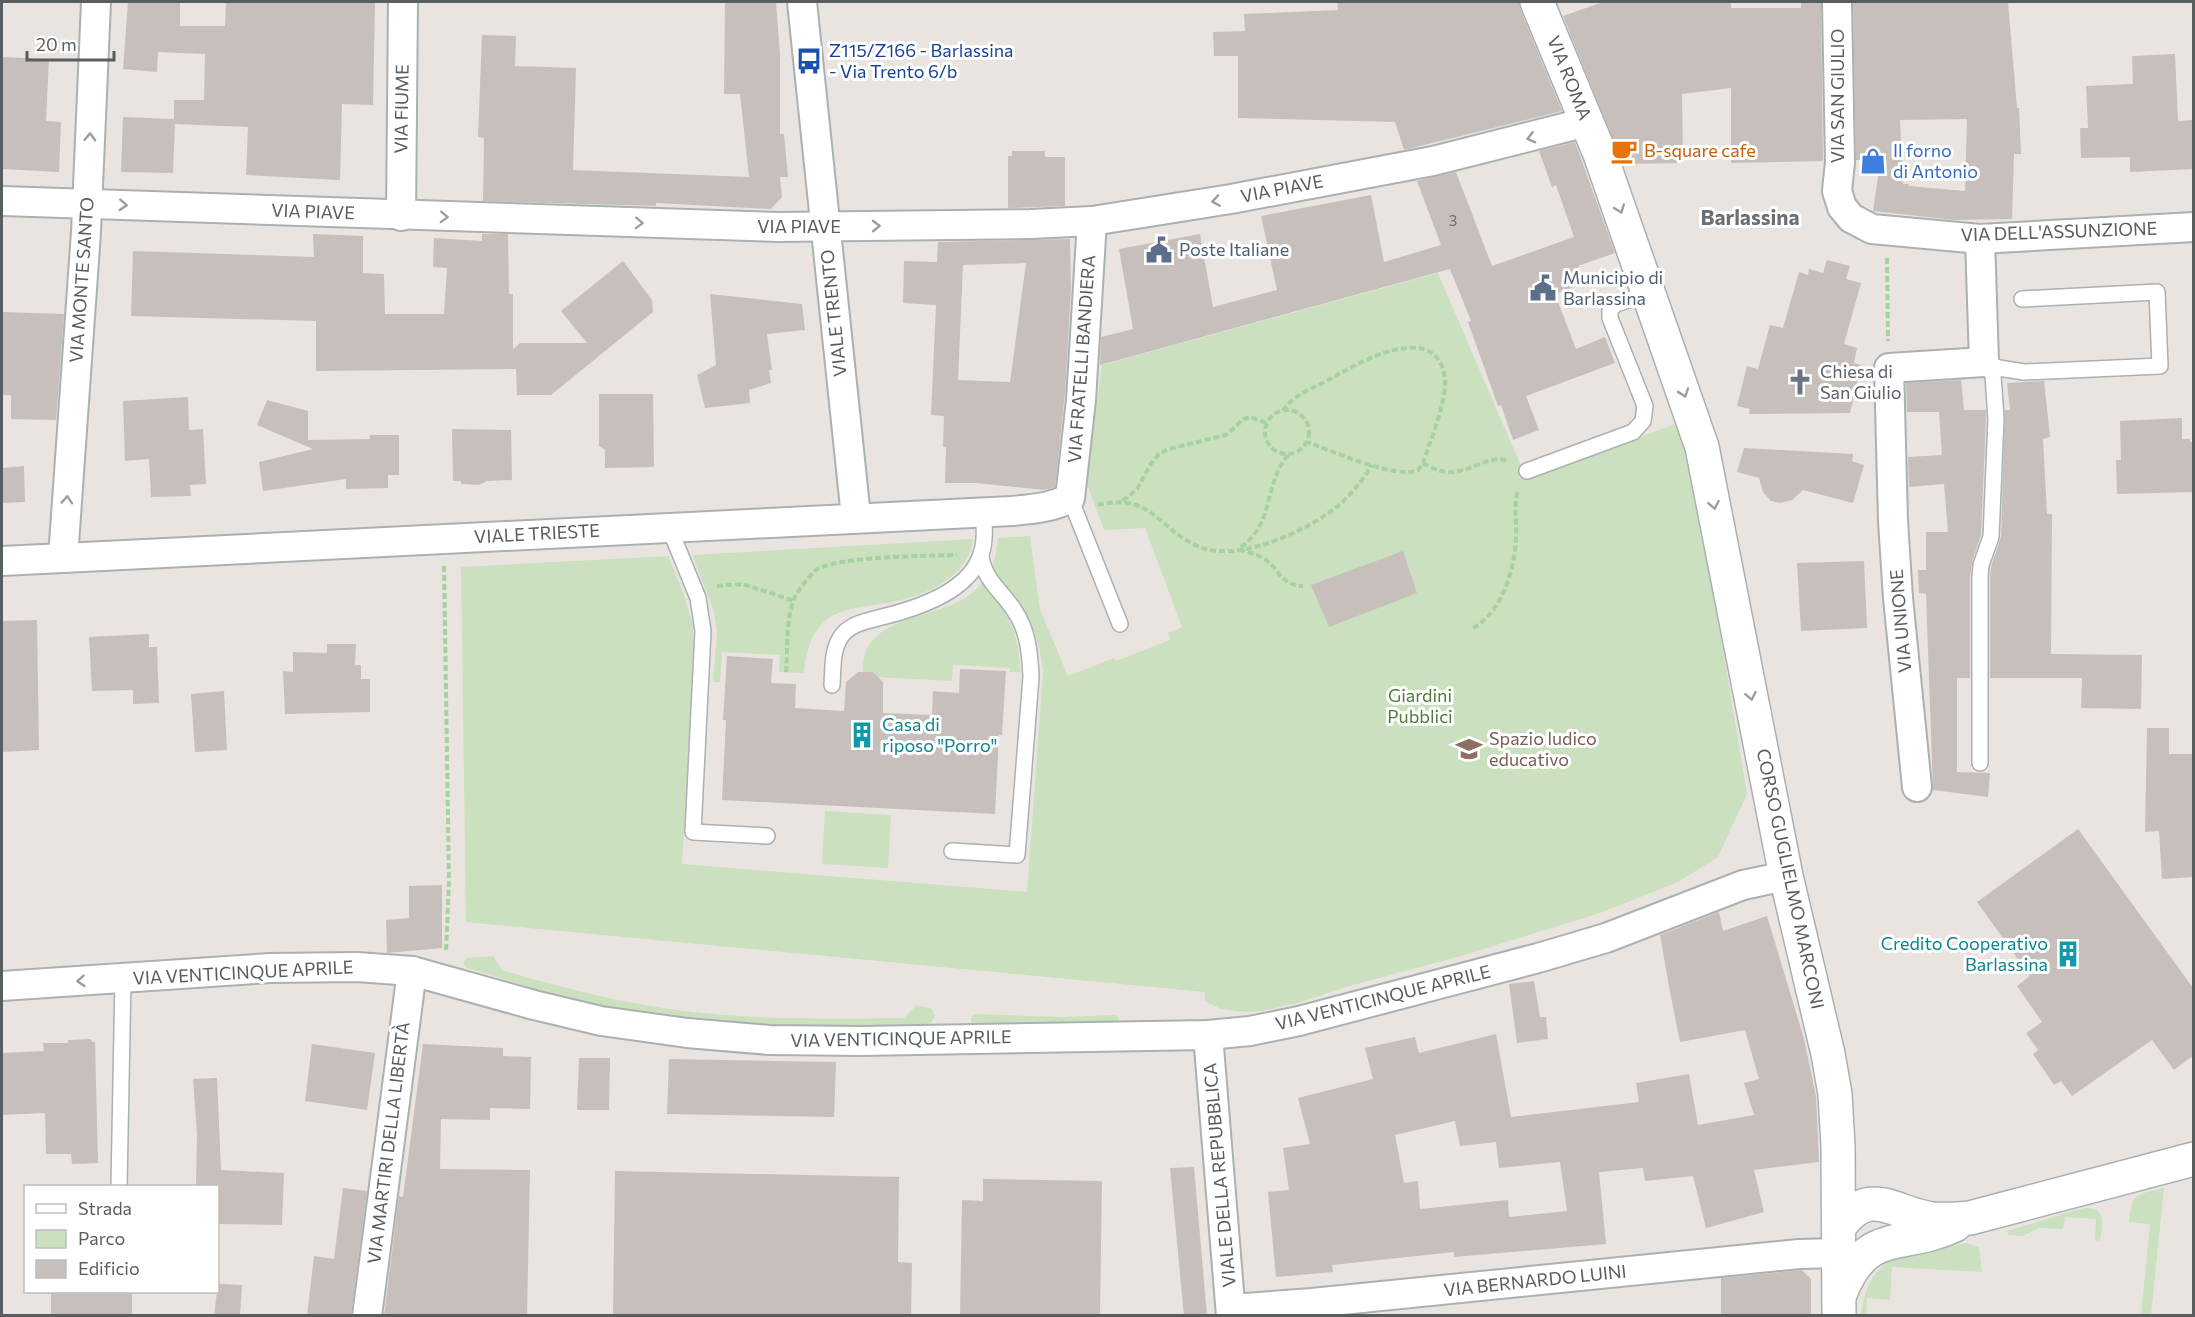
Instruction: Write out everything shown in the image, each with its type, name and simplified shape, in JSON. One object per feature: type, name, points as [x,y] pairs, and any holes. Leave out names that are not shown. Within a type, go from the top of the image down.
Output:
[{"type":"street","name":"VIA MONTE SANTO","points":[[63,558],[88,203],[96,2]]},
{"type":"street","name":"VIA FIUME","points":[[400,216],[403,2]]},
{"type":"street","name":"VIALE TRENTO","points":[[802,2],[856,518]]},
{"type":"street","name":"VIA ROMA","points":[[1537,2],[1600,154],[1650,292]]},
{"type":"street","name":"VIA SAN GIULIO","points":[[1837,2],[1840,162],[1837,191]]},
{"type":"street","name":"VIA PIAVE","points":[[2,201],[400,216],[825,227],[1092,221],[1230,199],[1433,161],[1587,122]]},
{"type":"street","name":"VIA DELL'ASSUNZIONE","points":[[1837,191],[1842,207],[1851,218],[1872,229],[1887,231],[1980,239],[2193,227]]},
{"type":"street","name":"VIA FRATELLI BANDIERA","points":[[1083,502],[1081,400],[1092,221]]},
{"type":"street","points":[[1889,368],[1984,362],[1980,239]]},
{"type":"street","name":"CORSO GUGLIELMO MARCONI","points":[[1650,292],[1702,447],[1786,876],[1828,1054],[1835,1094],[1838,1146],[1839,1306]]},
{"type":"street","name":"VIA UNIONE","points":[[1889,368],[1898,598],[1917,787]]},
{"type":"street","name":"VIALE TRIESTE","points":[[2,561],[984,512],[1045,508],[1083,502]]},
{"type":"street","name":"VIA VENTICINQUE APRILE","points":[[2,986],[314,967],[357,967],[412,971],[601,1021],[687,1033],[768,1040],[861,1041],[1208,1035],[1250,1032],[1299,1021],[1538,958],[1606,938],[1743,885],[1786,876]]},
{"type":"street","name":"VIA MARTIRI DELLA LIBERTÀ","points":[[367,1316],[412,971]]},
{"type":"street","name":"VIALE DELLA REPUBBLICA","points":[[1208,1035],[1231,1312]]},
{"type":"street","points":[[1838,1146],[1852,1169],[1885,1200],[1898,1225]]},
{"type":"street","points":[[1839,1306],[1846,1279],[1856,1263],[1868,1251],[1881,1244],[1898,1225],[1932,1218],[1970,1218],[2193,1159]]},
{"type":"street","points":[[1840,1228],[1858,1207],[1867,1204],[1883,1205],[1898,1225]]},
{"type":"street","name":"VIA BERNARDO LUINI","points":[[1231,1312],[1799,1254],[1840,1228]]},
{"type":"lane","points":[[1527,471],[1633,432],[1643,421],[1645,406],[1610,318],[1610,310],[1616,304],[1650,292]]},
{"type":"lane","points":[[1984,362],[2000,368],[2024,372],[2160,366],[2157,292],[2022,299]]},
{"type":"lane","points":[[1980,763],[1980,577],[1984,553],[1991,537],[1996,419],[1993,375],[1984,362]]},
{"type":"lane","points":[[1083,502],[1120,624]]},
{"type":"lane","points":[[832,685],[834,657],[839,640],[847,630],[862,622],[917,608],[964,580],[975,567],[981,554],[984,539],[984,512]]},
{"type":"lane","points":[[669,527],[696,593],[703,631],[693,832],[767,836]]},
{"type":"lane","points":[[952,851],[1017,855],[1031,677],[1030,657],[1023,624],[1006,598],[987,577],[982,568],[981,554]]},
{"type":"lane","points":[[120,1185],[123,978]]},
{"type":"path","points":[[1887,231],[1889,368]]},
{"type":"path","points":[[1283,411],[1295,397],[1392,350],[1405,347],[1424,349],[1437,359],[1445,380],[1441,405],[1423,463],[1418,470],[1397,471],[1372,465],[1307,441]]},
{"type":"path","points":[[1283,411],[1302,416],[1309,428],[1307,441],[1297,452],[1289,454],[1275,451],[1266,438],[1267,423],[1277,413],[1283,411]]},
{"type":"path","points":[[1122,502],[1137,489],[1159,454],[1169,449],[1226,435],[1244,419],[1250,417],[1267,423]]},
{"type":"path","points":[[1238,550],[1248,543],[1263,522],[1278,471],[1289,454]]},
{"type":"path","points":[[1423,463],[1443,472],[1453,472],[1494,459],[1503,459],[1519,471],[1527,471]]},
{"type":"path","points":[[1083,502],[1136,504],[1147,509],[1174,532],[1201,548],[1221,551],[1238,550],[1267,543],[1318,521],[1354,491],[1372,465]]},
{"type":"path","points":[[1473,628],[1488,616],[1499,600],[1508,577],[1516,550],[1514,512],[1517,493],[1520,481],[1527,471]]},
{"type":"path","points":[[442,979],[446,957],[449,882],[444,538]]},
{"type":"path","points":[[1238,550],[1256,554],[1265,559],[1285,581],[1303,586]]},
{"type":"path","points":[[786,672],[789,627],[794,601],[817,570],[833,563],[981,554]]},
{"type":"path","points":[[696,593],[716,586],[743,584],[794,601]]},
{"type":"green space","name":"Giardini Pubblici","points":[[1438,273],[1527,480],[1683,421],[1690,450],[1747,794],[1718,857],[1678,882],[1600,913],[1298,1003],[1261,1011],[1242,1012],[1221,1009],[1205,1001],[1205,992],[466,922],[461,567],[668,556],[682,589],[693,625],[694,659],[682,864],[1027,892],[1043,672],[1033,628],[1027,616],[1020,604],[991,570],[998,538],[1030,536],[1040,610],[1068,676],[1114,658],[1116,661],[1170,640],[1168,633],[1182,627],[1145,528],[1104,530],[1086,481],[1102,365]]},
{"type":"green space","points":[[973,539],[970,553],[963,565],[941,584],[900,600],[842,611],[823,623],[808,649],[804,673],[779,672],[780,655],[722,652],[720,682],[713,682],[717,634],[714,611],[692,555]]},
{"type":"green space","points":[[982,583],[1011,623],[1015,634],[1020,672],[1010,672],[1010,668],[953,665],[952,681],[875,677],[875,673],[863,672],[866,652],[876,637],[904,621],[955,603],[970,595]]},
{"type":"green space","points":[[825,811],[891,815],[888,868],[822,864]]},
{"type":"green space","points":[[493,956],[502,970],[588,993],[676,1010],[818,1019],[904,1018],[917,1005],[932,1009],[935,1016],[931,1023],[925,1025],[842,1026],[759,1024],[677,1017],[578,1001],[467,968],[463,964],[466,958]]},
{"type":"green space","points":[[974,1014],[1060,1017],[1115,1015],[1119,1018],[1117,1022],[974,1024],[971,1018]]},
{"type":"green space","points":[[2164,1188],[2151,1315],[2141,1315],[2150,1224],[2129,1222],[2130,1212],[2137,1196]]},
{"type":"green space","points":[[2084,1208],[2097,1211],[2102,1218],[2100,1241],[2095,1240],[2096,1219],[2065,1217],[2063,1229],[2039,1228],[2023,1236],[2008,1235],[2007,1231]]},
{"type":"green space","points":[[1966,1243],[1979,1247],[1982,1272],[1892,1267],[1890,1300],[1867,1298],[1866,1315],[1861,1316],[1865,1294],[1873,1277],[1884,1266],[1912,1253]]},
{"type":"building","points":[[128,2],[180,2],[180,26],[225,26],[226,2],[375,2],[373,105],[342,104],[340,180],[246,175],[248,127],[175,124],[173,173],[121,172],[123,117],[174,119],[174,100],[204,100],[205,54],[158,52],[157,72],[123,69]]},
{"type":"building","points":[[725,2],[776,3],[780,54],[780,134],[784,134],[788,177],[780,177],[782,197],[771,209],[656,203],[656,206],[483,201],[484,138],[478,137],[482,35],[516,36],[515,66],[576,68],[573,170],[749,177],[740,94],[724,94]]},
{"type":"building","points":[[1337,2],[1519,2],[1562,111],[1404,150],[1395,122],[1238,118],[1238,56],[1214,56],[1213,32],[1245,31],[1244,14],[1338,10]]},
{"type":"building","points":[[1603,2],[1731,2],[1731,8],[1801,8],[1801,2],[1821,2],[1823,161],[1731,163],[1731,88],[1682,94],[1683,163],[1623,164],[1563,16]]},
{"type":"building","points":[[1853,2],[2008,2],[2017,108],[2019,108],[2021,154],[2014,154],[2012,219],[1954,220],[1873,211],[1879,170],[1871,171],[1871,160],[1856,160]],"holes":[[[1967,119],[1965,191],[1903,184],[1900,120]]]},
{"type":"building","points":[[2175,54],[2178,121],[2193,120],[2193,169],[2130,172],[2130,157],[2081,158],[2080,128],[2088,128],[2086,86],[2133,84],[2132,56]]},
{"type":"building","points":[[2,57],[49,59],[46,121],[61,122],[59,172],[2,169]]},
{"type":"building","points":[[1575,142],[1615,253],[1578,266],[1584,283],[1555,294],[1576,349],[1605,337],[1615,363],[1526,396],[1539,430],[1513,440],[1501,405],[1498,406],[1468,322],[1471,321],[1450,269],[1100,365],[1101,337],[1133,329],[1119,249],[1200,234],[1213,307],[1277,290],[1261,216],[1371,195],[1384,262],[1441,245],[1417,181],[1456,172],[1492,266],[1574,237],[1556,185],[1552,187],[1539,151]]},
{"type":"building","points":[[1012,151],[1045,151],[1045,157],[1065,157],[1065,206],[1008,208],[1008,156],[1012,156]]},
{"type":"building","points":[[313,234],[363,236],[363,273],[384,274],[385,314],[444,314],[447,268],[433,267],[434,238],[482,241],[482,234],[508,234],[509,294],[513,294],[513,349],[520,343],[587,343],[561,311],[623,261],[652,300],[653,312],[551,395],[517,395],[516,369],[316,371],[316,321],[131,316],[133,251],[314,257]]},
{"type":"building","points":[[1070,239],[1071,288],[1065,393],[1055,487],[1044,490],[976,483],[945,483],[944,416],[931,415],[936,305],[903,303],[904,261],[937,262],[938,242]],"holes":[[[1026,263],[1010,382],[958,380],[963,265]]]},
{"type":"building","points":[[1827,260],[1850,266],[1846,279],[1861,283],[1844,344],[1857,348],[1854,363],[1861,365],[1850,413],[1749,414],[1750,409],[1737,406],[1747,366],[1758,369],[1770,325],[1783,328],[1799,272],[1808,275],[1809,269],[1823,273]]},
{"type":"building","points":[[710,294],[802,304],[805,330],[767,334],[772,370],[769,370],[771,383],[749,390],[750,403],[705,408],[697,375],[716,365]]},
{"type":"building","points":[[2,312],[64,314],[56,420],[11,419],[11,395],[2,395]]},
{"type":"building","points":[[1961,380],[1964,410],[1986,410],[1986,419],[1981,535],[1970,576],[1970,678],[1957,678],[1957,772],[1990,773],[1988,797],[1933,790],[1926,594],[1919,593],[1918,570],[1926,570],[1926,532],[1948,532],[1944,484],[1909,487],[1908,457],[1942,455],[1939,412],[1907,412],[1906,383]]},
{"type":"building","points":[[2044,381],[2050,437],[2043,439],[2047,514],[2052,514],[2051,654],[2142,655],[2141,709],[2081,708],[2082,678],[1990,678],[1990,577],[2001,537],[2005,410],[2010,410],[2007,383]]},
{"type":"building","points":[[599,394],[653,394],[654,467],[605,468],[605,450],[599,446]]},
{"type":"building","points":[[188,397],[189,430],[203,429],[206,484],[190,485],[191,496],[151,497],[149,459],[125,461],[123,401]]},
{"type":"building","points":[[267,400],[308,411],[308,440],[370,439],[370,435],[399,435],[399,475],[388,475],[388,488],[346,489],[346,479],[263,491],[259,462],[313,449],[257,425]]},
{"type":"building","points":[[2182,418],[2182,439],[2190,439],[2190,442],[2193,442],[2193,492],[2117,494],[2116,460],[2121,460],[2120,421]]},
{"type":"building","points":[[452,429],[511,430],[512,480],[487,481],[479,485],[453,481]]},
{"type":"building","points":[[1744,448],[1853,454],[1852,461],[1864,465],[1853,503],[1803,490],[1792,500],[1780,503],[1771,501],[1763,492],[1759,478],[1737,472]]},
{"type":"building","points":[[24,466],[25,502],[2,503],[2,468]]},
{"type":"building","points":[[1403,551],[1417,593],[1329,627],[1311,585]]},
{"type":"building","points":[[1864,561],[1867,628],[1801,631],[1797,563]]},
{"type":"building","points":[[37,620],[39,750],[2,752],[2,621]]},
{"type":"building","points":[[149,634],[149,647],[157,647],[159,703],[133,704],[133,690],[92,691],[89,637]]},
{"type":"building","points":[[327,644],[356,644],[355,665],[361,665],[361,679],[370,679],[370,712],[285,714],[283,671],[293,672],[293,652],[327,653]]},
{"type":"building","name":"Casa di riposo \"Porro\"","points":[[727,656],[773,659],[771,683],[796,684],[795,708],[844,711],[846,682],[858,672],[873,672],[883,682],[883,713],[932,715],[933,691],[959,693],[960,669],[1006,671],[1002,735],[999,735],[995,814],[722,800]]},
{"type":"building","points":[[224,691],[227,750],[195,752],[191,694]]},
{"type":"building","points":[[2147,728],[2169,728],[2169,754],[2193,754],[2193,877],[2162,879],[2159,831],[2145,832]]},
{"type":"building","name":"Credito Cooperativo Barlassina","points":[[2078,829],[2193,988],[2193,1056],[2174,1070],[2152,1040],[2072,1096],[2061,1081],[2054,1085],[2033,1054],[2038,1050],[2026,1033],[2042,1022],[2017,986],[2030,976],[1977,902]]},
{"type":"building","points":[[442,885],[442,948],[387,953],[386,920],[409,918],[409,886]]},
{"type":"building","points":[[1719,912],[1723,931],[1767,916],[1804,1039],[1816,1096],[1819,1162],[1754,1170],[1764,1212],[1706,1228],[1693,1176],[1645,1181],[1643,1168],[1599,1172],[1606,1244],[1454,1257],[1454,1252],[1332,1265],[1333,1272],[1276,1277],[1268,1192],[1289,1190],[1283,1148],[1310,1144],[1298,1098],[1373,1079],[1365,1048],[1415,1037],[1419,1053],[1496,1034],[1511,1117],[1639,1102],[1636,1083],[1689,1074],[1698,1125],[1754,1115],[1744,1083],[1759,1079],[1745,1030],[1680,1042],[1660,935]],"holes":[[[1455,1121],[1460,1146],[1496,1142],[1499,1168],[1560,1162],[1567,1211],[1509,1217],[1508,1200],[1420,1209],[1418,1181],[1404,1183],[1395,1135]]]},
{"type":"building","points":[[1534,981],[1540,1017],[1546,1017],[1548,1039],[1517,1043],[1509,984]]},
{"type":"building","points":[[91,1039],[95,1042],[98,1163],[72,1164],[71,1154],[46,1154],[45,1113],[2,1115],[2,1053],[44,1051],[43,1043],[68,1043],[68,1040]]},
{"type":"building","points":[[312,1044],[375,1053],[367,1110],[305,1101]]},
{"type":"building","points":[[423,1044],[503,1048],[503,1056],[531,1057],[530,1109],[490,1108],[490,1120],[441,1119],[440,1169],[530,1170],[527,1316],[384,1316],[399,1196],[403,1197]]},
{"type":"building","points":[[579,1058],[610,1058],[609,1110],[577,1110]]},
{"type":"building","points":[[669,1059],[836,1062],[834,1117],[667,1114]]},
{"type":"building","points":[[217,1078],[221,1170],[284,1173],[282,1225],[219,1224],[219,1185],[196,1185],[197,1134],[193,1079]]},
{"type":"building","points":[[1194,1167],[1207,1316],[1184,1316],[1170,1168]]},
{"type":"building","points":[[615,1171],[899,1177],[898,1262],[912,1263],[911,1316],[613,1316]]},
{"type":"building","points":[[983,1179],[1102,1181],[1100,1316],[960,1316],[962,1200],[983,1201]]},
{"type":"building","points":[[343,1188],[367,1191],[351,1316],[307,1316],[314,1256],[334,1259]]},
{"type":"building","points":[[1802,1270],[1811,1279],[1811,1316],[1721,1316],[1721,1278]]},
{"type":"building","points":[[219,1284],[242,1285],[240,1316],[214,1316]]},
{"type":"building","points":[[51,1293],[132,1293],[132,1316],[51,1316]]},
{"type":"place","name":"Z115/Z166 - Barlassina - Via Trento 6/b","points":[[809,61]]},
{"type":"place","name":"B-square cafe","points":[[1624,151]]},
{"type":"place","name":"Il forno di Antonio","points":[[1873,161]]},
{"type":"place","name":"Poste Italiane","points":[[1159,250]]},
{"type":"place","name":"Municipio di Barlassina","points":[[1543,288]]},
{"type":"place","name":"Chiesa di San Giulio","points":[[1800,382]]},
{"type":"place","name":"Casa di riposo \"Porro\"","points":[[862,735]]},
{"type":"place","name":"Spazio ludico educativo","points":[[1469,749]]},
{"type":"place","name":"Credito Cooperativo Barlassina","points":[[2068,954]]},
{"type":"district","name":"Barlassina","points":[[1750,218]]}]
